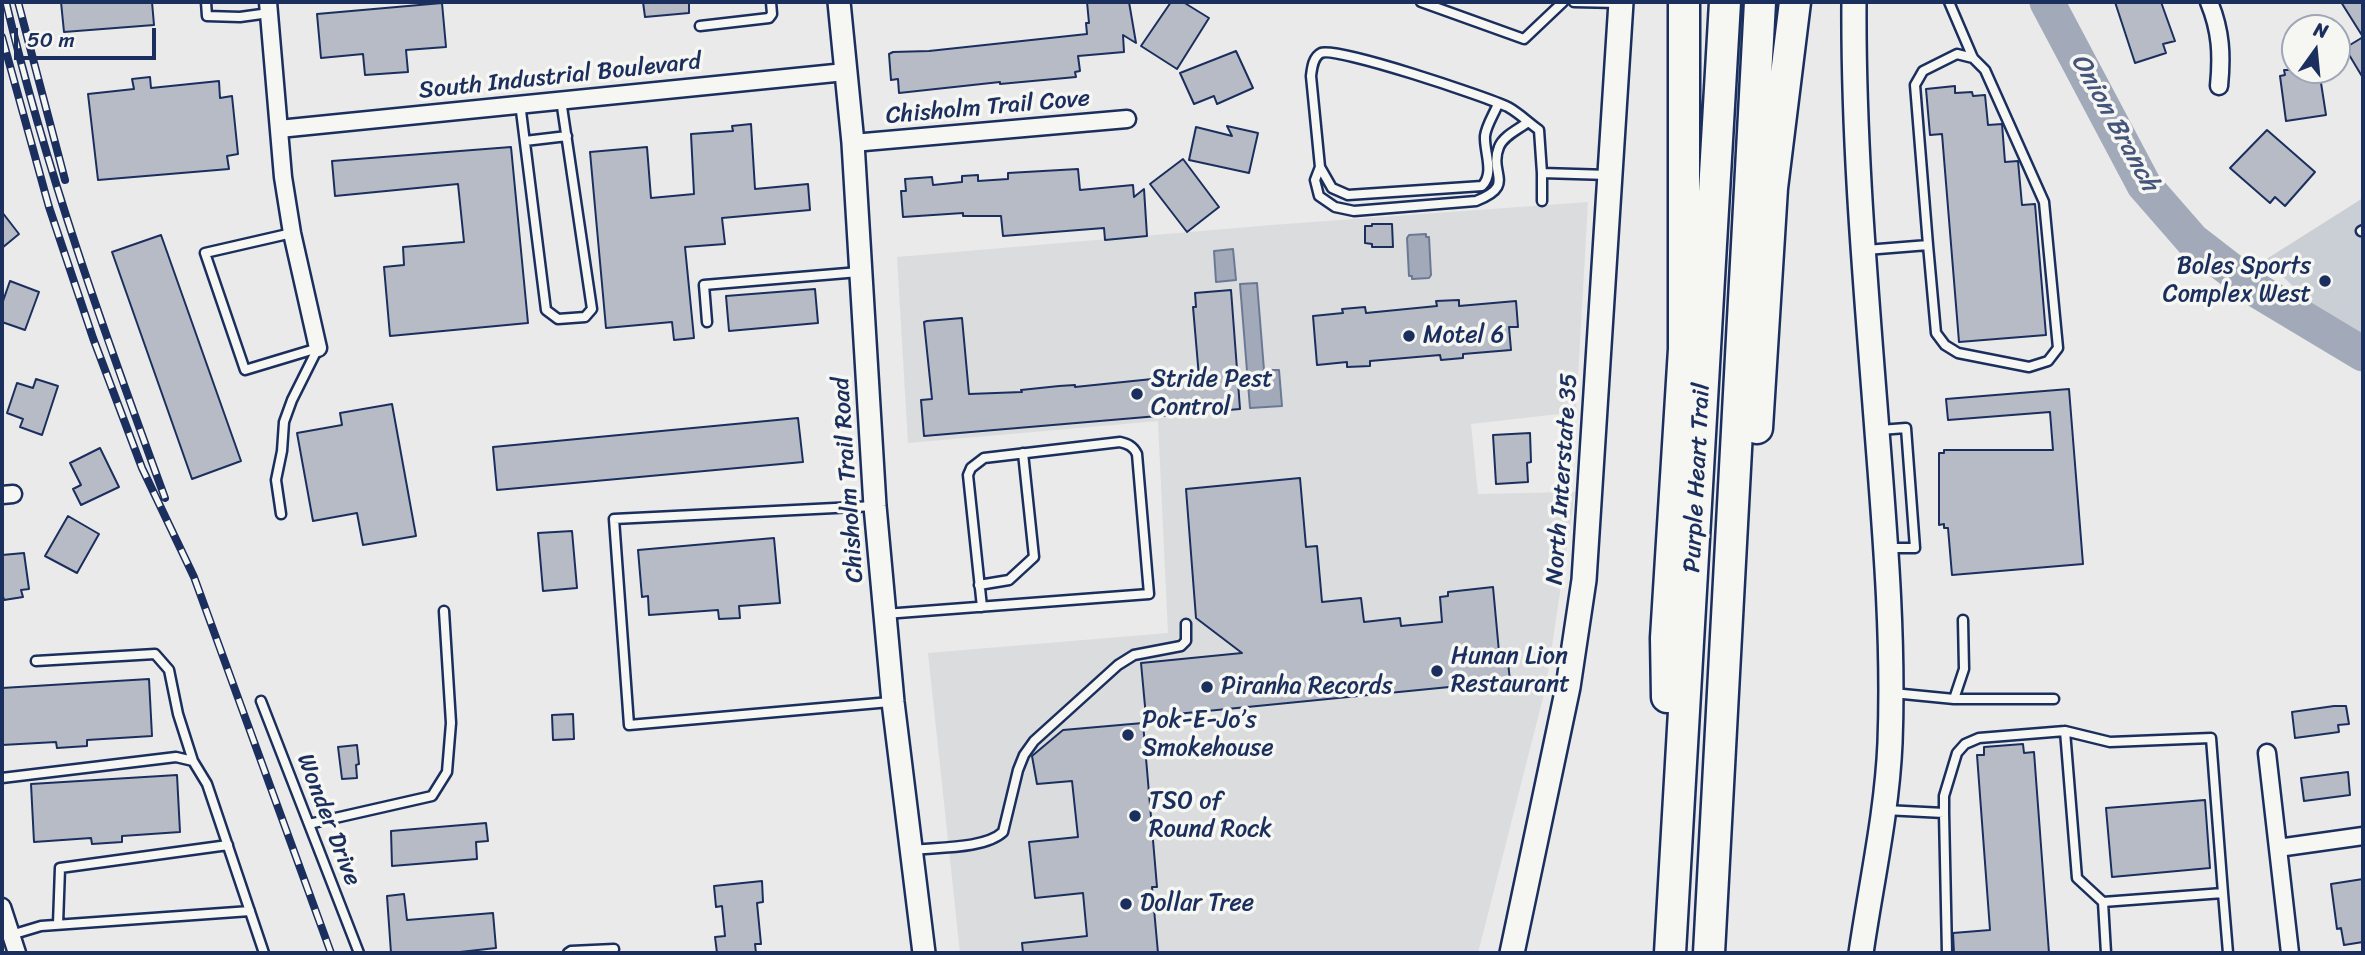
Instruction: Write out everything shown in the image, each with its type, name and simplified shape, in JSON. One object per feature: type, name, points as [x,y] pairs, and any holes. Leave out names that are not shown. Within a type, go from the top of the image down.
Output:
[{"type":"highway","points":[[1670,953],[1667,638],[1684,349],[1684,2]]},
{"type":"highway","name":"Purple Heart Trail","points":[[1670,953],[1725,2]]},
{"type":"highway","name":"Purple Heart Trail","points":[[1709,953],[1760,2]]},
{"type":"highway","points":[[1719,786],[1752,515],[1772,188],[1795,2]]},
{"type":"main road","points":[[1854,2],[1863,251],[1886,548],[1891,692],[1890,745],[1861,953]]},
{"type":"main road","name":"North Interstate 35","points":[[1512,953],[1568,687],[1584,580],[1621,3]]},
{"type":"street","name":"Chisholm Trail Road","points":[[839,2],[853,143],[885,614],[893,702],[924,953]]},
{"type":"street","points":[[2209,2],[2220,37],[2219,86]]},
{"type":"street","points":[[269,7],[283,177],[292,233],[318,348]]},
{"type":"street","name":"South Industrial Boulevard","points":[[279,129],[845,72]]},
{"type":"street","name":"Chisholm Trail Cove","points":[[853,143],[1127,119]]},
{"type":"street","points":[[2267,753],[2290,953]]},
{"type":"street","points":[[2278,848],[2363,836]]},
{"type":"street","points":[[2,908],[17,953]]},
{"type":"lane","points":[[206,2],[207,16],[240,17],[269,7]]},
{"type":"lane","points":[[700,26],[769,18],[772,14],[771,2]]},
{"type":"lane","points":[[1421,2],[1524,39],[1563,2]]},
{"type":"lane","points":[[1574,2],[1621,3]]},
{"type":"lane","points":[[1949,2],[1973,58],[1985,70],[2044,202],[2058,348],[2048,362],[2029,367],[1958,352],[1945,345],[1936,334],[1915,85],[1923,71],[1957,54],[1973,58]]},
{"type":"lane","points":[[1498,104],[1485,135],[1489,174],[1482,186],[1348,195],[1332,188],[1320,166],[1311,76],[1313,62],[1318,54],[1328,51],[1345,54],[1389,66],[1498,104],[1509,108],[1539,130],[1542,201]]},
{"type":"lane","points":[[520,103],[545,310],[558,319],[585,317],[592,309],[561,100]]},
{"type":"lane","points":[[1320,166],[1315,180],[1319,196],[1335,206],[1354,211],[1476,201],[1492,194],[1498,186],[1498,148],[1505,139],[1528,122]]},
{"type":"lane","points":[[525,141],[567,136]]},
{"type":"lane","points":[[1542,173],[1609,175]]},
{"type":"lane","points":[[292,233],[205,253],[244,370],[318,348]]},
{"type":"lane","points":[[1863,251],[1928,245]]},
{"type":"lane","points":[[708,322],[704,285],[862,272]]},
{"type":"lane","points":[[281,514],[276,480],[284,422],[318,348]]},
{"type":"lane","points":[[885,614],[982,607],[1149,593],[1137,454],[1128,443],[984,458],[971,468],[968,475],[982,607]]},
{"type":"lane","points":[[979,585],[1009,580],[1034,557],[1023,453]]},
{"type":"lane","points":[[876,506],[614,519],[629,725],[893,702]]},
{"type":"lane","points":[[309,824],[432,796],[447,772],[450,723],[444,611]]},
{"type":"lane","points":[[1954,699],[1964,669],[1963,620]]},
{"type":"lane","points":[[911,850],[984,843],[996,839],[1003,832],[1024,755],[1034,741],[1118,665],[1134,655],[1181,646],[1186,641],[1186,624]]},
{"type":"lane","points":[[36,661],[155,654],[169,670],[178,714],[193,761],[207,784],[264,953]]},
{"type":"lane","points":[[1891,692],[1954,699],[2054,699]]},
{"type":"lane","name":"Wonder Drive","points":[[261,701],[359,953]]},
{"type":"lane","points":[[2065,731],[2077,878],[2103,902],[2106,953]]},
{"type":"lane","points":[[1947,953],[1944,796],[1956,753],[1965,744],[1979,738],[2065,731],[2110,742],[2211,738],[2228,953]]},
{"type":"lane","points":[[2,778],[176,757],[193,761]]},
{"type":"lane","points":[[1882,810],[1944,813]]},
{"type":"lane","points":[[58,924],[60,868],[228,845]]},
{"type":"lane","points":[[2103,902],[2223,893]]},
{"type":"lane","points":[[11,935],[58,924],[250,911]]},
{"type":"lane","points":[[568,953],[614,949]]},
{"type":"shaded area","name":"Boles Sports Complex West","points":[[2363,198],[2363,342],[2310,302],[2265,260]]},
{"type":"shaded area","points":[[1588,202],[1576,412],[1471,424],[1478,494],[1575,492],[1546,686],[1478,953],[960,953],[928,653],[1168,633],[1158,421],[908,443],[897,257],[1272,225]]},
{"type":"water","points":[[1426,234],[1426,237],[1429,237],[1431,275],[1429,278],[1412,279],[1412,276],[1409,276],[1407,238],[1409,235]]},
{"type":"water","points":[[1233,249],[1236,280],[1216,282],[1214,251]]},
{"type":"water","points":[[1257,283],[1264,370],[1279,370],[1282,406],[1250,408],[1240,284]]},
{"type":"building","points":[[61,2],[152,2],[154,25],[64,32]]},
{"type":"building","points":[[643,2],[689,2],[689,13],[645,17]]},
{"type":"building","points":[[1087,2],[1129,2],[1136,43],[1123,35],[1124,52],[1078,56],[1080,71],[1075,72],[1076,77],[899,93],[898,79],[891,80],[889,54],[893,52],[929,51],[1087,34]]},
{"type":"building","points":[[1171,2],[1183,2],[1209,18],[1177,69],[1141,46]]},
{"type":"building","points":[[2115,2],[2161,2],[2175,41],[2163,44],[2166,53],[2135,63]]},
{"type":"building","points":[[2341,2],[2363,2],[2363,37],[2351,14]]},
{"type":"building","points":[[442,3],[446,47],[406,50],[408,72],[365,75],[363,54],[321,58],[317,14]]},
{"type":"building","points":[[2363,37],[2363,78],[2351,58],[2351,44]]},
{"type":"building","points":[[1236,51],[1253,88],[1217,104],[1214,96],[1194,104],[1180,73]]},
{"type":"building","points":[[150,77],[151,88],[219,81],[220,98],[232,96],[238,154],[227,156],[229,169],[98,180],[88,94],[134,89],[132,79]]},
{"type":"building","points":[[2281,84],[2321,84],[2326,115],[2286,121]]},
{"type":"building","points":[[1955,86],[1955,93],[1972,92],[1973,96],[1985,95],[1988,125],[2002,124],[2005,162],[2018,161],[2022,205],[2035,204],[2046,335],[1959,342],[1942,134],[1930,135],[1926,89]]},
{"type":"building","points":[[751,124],[755,189],[808,184],[810,210],[722,218],[725,244],[685,247],[694,338],[674,340],[672,322],[606,328],[590,152],[647,147],[651,198],[694,194],[691,134],[733,131],[732,126]]},
{"type":"building","points":[[1227,126],[1258,133],[1249,173],[1189,160],[1196,127],[1232,136]]},
{"type":"building","points":[[2267,130],[2315,172],[2285,206],[2275,197],[2270,203],[2230,168]]},
{"type":"building","points":[[511,147],[528,323],[390,336],[384,267],[404,265],[403,247],[464,242],[458,184],[335,196],[332,161]]},
{"type":"building","points":[[1183,159],[1219,207],[1187,232],[1150,184]]},
{"type":"building","points":[[1078,169],[1080,190],[1133,185],[1134,197],[1144,189],[1147,236],[1105,240],[1104,228],[1003,236],[1001,216],[963,216],[963,213],[903,217],[901,191],[906,191],[905,179],[932,177],[933,185],[962,182],[962,176],[978,175],[978,181],[1008,179],[1008,173]]},
{"type":"building","points":[[2,212],[19,234],[2,248]]},
{"type":"building","points":[[1392,224],[1393,247],[1372,247],[1372,244],[1365,243],[1365,226]]},
{"type":"building","points":[[161,235],[241,461],[192,479],[112,252]]},
{"type":"building","points":[[10,281],[39,292],[25,330],[2,322],[2,304]]},
{"type":"building","points":[[815,289],[818,323],[729,331],[726,296]]},
{"type":"building","points":[[1231,290],[1240,409],[924,436],[921,400],[932,399],[924,322],[962,318],[969,394],[1199,377],[1193,307],[1196,307],[1195,293]]},
{"type":"building","name":"Motel 6","points":[[1459,300],[1459,306],[1516,301],[1518,327],[1509,327],[1511,350],[1463,354],[1463,358],[1441,360],[1440,355],[1370,361],[1370,366],[1347,367],[1347,362],[1317,365],[1313,316],[1343,313],[1342,309],[1365,307],[1366,313],[1437,306],[1436,301]]},
{"type":"building","points":[[36,379],[58,386],[42,435],[20,427],[23,419],[7,413],[17,383],[33,388]]},
{"type":"building","points":[[2069,389],[2083,564],[1952,575],[1948,528],[1944,528],[1944,524],[1939,525],[1939,453],[1944,453],[1944,450],[2053,450],[2050,412],[1948,420],[1946,399]]},
{"type":"building","points":[[392,404],[416,536],[363,545],[357,513],[313,521],[297,433],[342,425],[340,413]]},
{"type":"building","points":[[798,418],[803,462],[497,490],[493,447]]},
{"type":"building","points":[[1530,433],[1531,462],[1527,463],[1528,482],[1496,484],[1493,435]]},
{"type":"building","points":[[100,448],[119,487],[81,505],[73,489],[81,485],[70,463]]},
{"type":"building","points":[[1300,478],[1306,547],[1317,546],[1322,602],[1361,598],[1364,622],[1400,618],[1401,626],[1442,622],[1440,597],[1448,596],[1448,592],[1493,587],[1499,652],[1507,652],[1510,681],[1146,717],[1141,663],[1242,653],[1196,618],[1186,489]]},
{"type":"building","points":[[68,516],[99,534],[77,573],[45,556]]},
{"type":"building","points":[[572,531],[577,588],[543,591],[538,533]]},
{"type":"building","points":[[774,538],[780,603],[739,606],[740,618],[719,619],[718,610],[649,615],[648,596],[642,597],[638,550]]},
{"type":"building","points":[[24,553],[29,589],[21,590],[23,597],[4,600],[2,555]]},
{"type":"building","points":[[149,679],[152,736],[87,740],[87,746],[57,748],[56,742],[2,745],[2,688]]},
{"type":"building","points":[[2346,706],[2349,724],[2338,725],[2339,732],[2295,738],[2292,712]]},
{"type":"building","points":[[573,714],[574,739],[553,740],[552,715]]},
{"type":"building","points":[[1143,723],[1157,887],[1152,887],[1158,953],[1023,953],[1022,943],[1087,936],[1083,893],[1035,898],[1029,842],[1078,837],[1072,781],[1037,784],[1032,756],[1063,730]]},
{"type":"building","points":[[2023,744],[2024,753],[2034,752],[2049,953],[1954,953],[1953,933],[1990,930],[1977,755],[1984,755],[1984,747]]},
{"type":"building","points":[[357,745],[357,778],[342,779],[338,747]]},
{"type":"building","points":[[2348,772],[2350,795],[2304,801],[2301,778]]},
{"type":"building","points":[[177,775],[180,832],[122,836],[122,842],[92,844],[91,838],[34,842],[31,784]]},
{"type":"building","points":[[2205,800],[2210,868],[2112,877],[2106,808]]},
{"type":"building","points":[[486,823],[488,841],[476,842],[477,859],[392,866],[391,831]]},
{"type":"building","points":[[2363,879],[2363,942],[2344,945],[2341,928],[2337,929],[2331,884]]},
{"type":"building","points":[[762,881],[763,902],[757,903],[761,944],[755,944],[756,953],[717,953],[715,937],[725,936],[722,906],[716,907],[714,886]]},
{"type":"building","points":[[404,894],[407,920],[493,913],[496,948],[451,953],[391,953],[387,896]]},
{"type":"waterway","name":"Onion Branch","points":[[2047,2],[2144,185],[2192,240],[2258,291],[2363,354]]},
{"type":"railway","points":[[6,2],[58,190],[165,498]]},
{"type":"railway","points":[[18,2],[65,180]]},
{"type":"railway","points":[[2,37],[49,207],[93,338],[142,468],[194,577],[331,953]]},
{"type":"place","name":"Boles Sports Complex West","points":[[2325,281]]},
{"type":"place","name":"Motel 6","points":[[1409,336]]},
{"type":"place","name":"Stride Pest Control","points":[[1137,394]]},
{"type":"place","name":"Hunan Lion Restaurant","points":[[1437,671]]},
{"type":"place","name":"Piranha Records","points":[[1207,687]]},
{"type":"place","name":"Pok-E-Jo’s Smokehouse","points":[[1128,735]]},
{"type":"place","name":"TSO of Round Rock","points":[[1135,816]]},
{"type":"place","name":"Dollar Tree","points":[[1126,904]]}]
